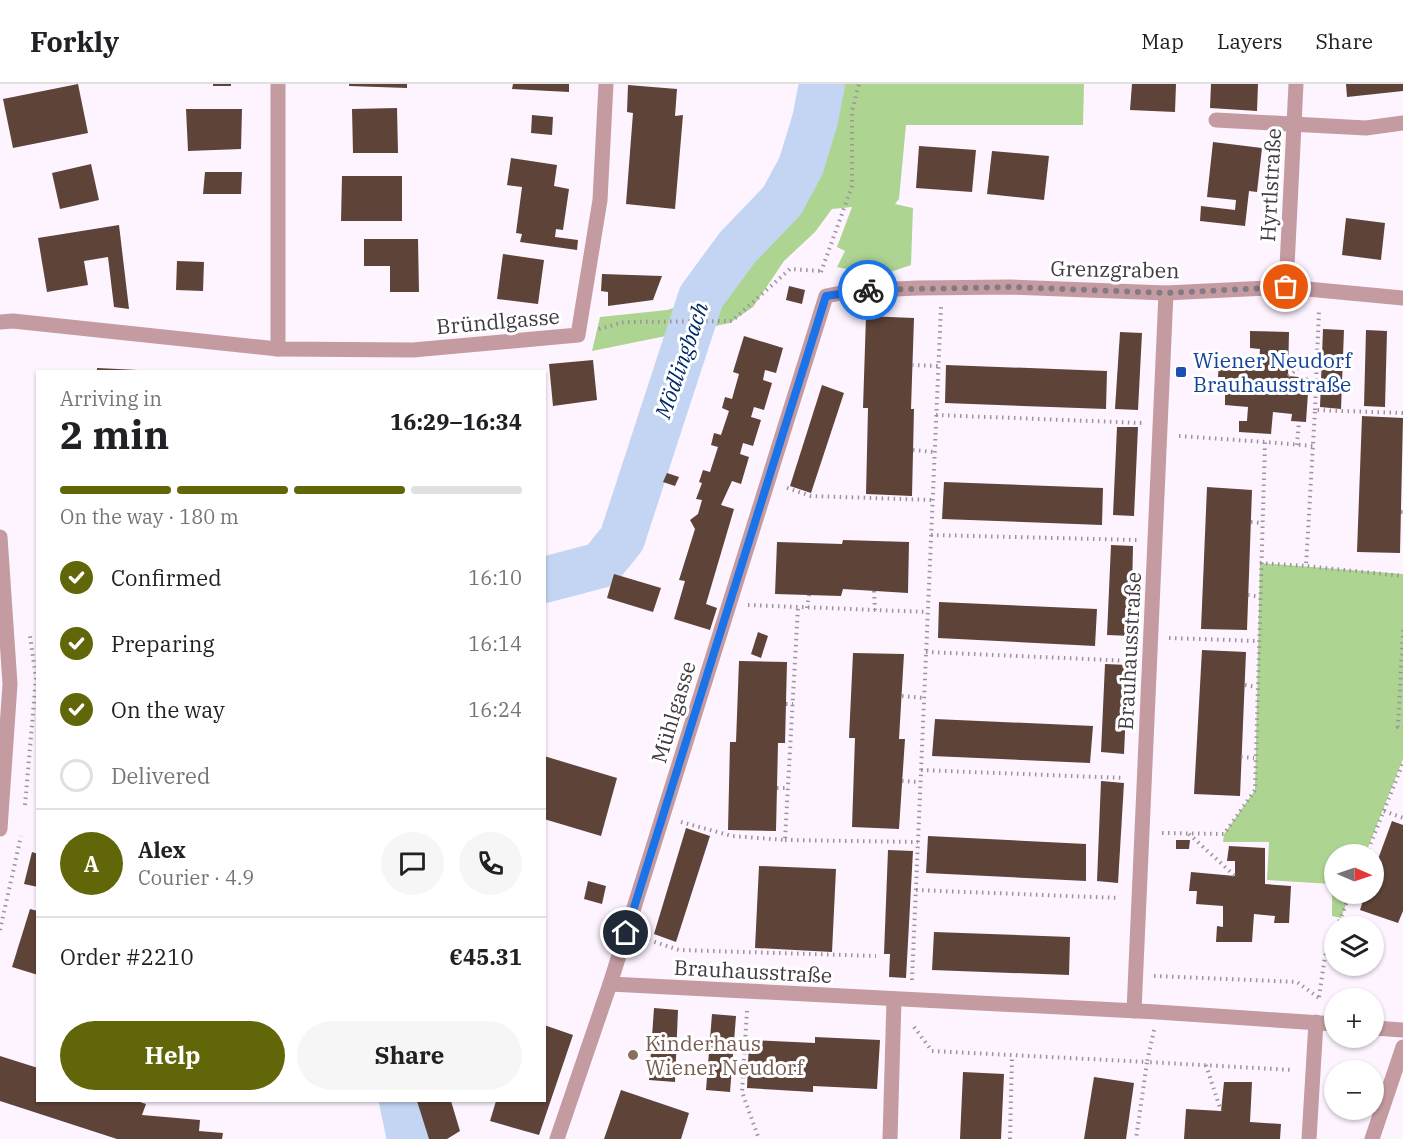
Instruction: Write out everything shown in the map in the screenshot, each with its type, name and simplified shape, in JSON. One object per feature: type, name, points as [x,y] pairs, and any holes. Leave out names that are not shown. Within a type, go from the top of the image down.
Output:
[{"type":"street","points":[[278,84],[278,349]]},
{"type":"street","name":"Bründlgasse","points":[[0,322],[13,321],[278,349],[413,350],[578,335],[600,200],[606,84]]},
{"type":"street","name":"Hyrtlstraße","points":[[1286,287],[1296,84]]},
{"type":"street","points":[[1216,120],[1294,122],[1366,128],[1403,123]]},
{"type":"street","name":"Grenzgraben","points":[[826,296],[851,291],[942,288],[1010,287],[1166,293],[1286,287],[1403,298]]},
{"type":"street","name":"Brauhausstraße","points":[[1134,1011],[1166,293]]},
{"type":"street","name":"Mühlgasse","points":[[557,1139],[626,933],[826,296]]},
{"type":"street","points":[[0,537],[4,624],[10,684],[0,829]]},
{"type":"street","name":"Brauhausstraße","points":[[609,984],[1324,1023]]},
{"type":"street","points":[[890,1139],[894,999]]},
{"type":"street","points":[[1309,1139],[1316,1022]]},
{"type":"street","points":[[1384,1029],[1403,1030]]},
{"type":"street","points":[[1372,1139],[1403,1047]]},
{"type":"path","points":[[578,335],[624,322],[720,323],[732,321],[790,269],[821,271],[852,186],[852,111],[859,84]]},
{"type":"path","points":[[911,1000],[942,288]]},
{"type":"path","points":[[1306,566],[1320,290]]},
{"type":"path","points":[[912,364],[938,366]]},
{"type":"path","points":[[1288,376],[1300,367],[1316,369]]},
{"type":"path","points":[[1315,411],[1403,413]]},
{"type":"path","points":[[936,415],[1160,430],[1313,446]]},
{"type":"path","points":[[1297,445],[1299,422]]},
{"type":"path","points":[[1142,833],[1224,834],[1255,790],[1254,758],[1265,442]]},
{"type":"path","points":[[913,450],[934,452]]},
{"type":"path","points":[[766,482],[811,496],[932,500]]},
{"type":"path","points":[[1251,522],[1262,523]]},
{"type":"path","points":[[931,535],[1155,540]]},
{"type":"path","points":[[1260,563],[1403,576]]},
{"type":"path","points":[[874,591],[875,610]]},
{"type":"path","points":[[807,608],[809,595]]},
{"type":"path","points":[[1248,595],[1260,597]]},
{"type":"path","points":[[728,605],[927,612]]},
{"type":"path","points":[[784,840],[798,608]]},
{"type":"path","points":[[1403,630],[1398,727],[1403,727]]},
{"type":"path","points":[[1150,638],[1258,641]]},
{"type":"path","points":[[926,652],[1149,662]]},
{"type":"path","points":[[1245,685],[1257,687]]},
{"type":"path","points":[[902,696],[924,698]]},
{"type":"path","points":[[786,704],[793,704]]},
{"type":"path","points":[[1242,757],[1254,758]]},
{"type":"path","points":[[1370,844],[1403,763]]},
{"type":"path","points":[[921,770],[1144,778]]},
{"type":"path","points":[[902,782],[920,782]]},
{"type":"path","points":[[777,788],[788,788]]},
{"type":"path","points":[[1384,811],[1403,818]]},
{"type":"path","points":[[662,816],[732,836],[784,840],[918,842]]},
{"type":"path","points":[[1189,833],[1235,876]]},
{"type":"path","points":[[916,890],[1139,899]]},
{"type":"path","points":[[626,933],[680,950],[876,956]]},
{"type":"path","points":[[1316,1022],[1324,963]]},
{"type":"path","points":[[1135,975],[1297,982],[1319,998]]},
{"type":"path","points":[[748,992],[742,1092],[759,1139]]},
{"type":"path","points":[[894,999],[932,1051],[1313,1071]]},
{"type":"path","points":[[1136,1139],[1157,1012]]},
{"type":"path","points":[[1010,1139],[1012,1055]]},
{"type":"path","points":[[1206,1065],[1221,1111]]},
{"type":"green space","points":[[825,84],[1084,84],[1083,125],[906,125],[899,199],[895,204],[913,208],[911,265],[879,276],[837,267],[845,251],[837,247],[852,207],[832,209],[815,232],[784,261],[753,307],[730,323],[592,351],[600,317],[667,310],[703,299],[737,248],[784,202],[818,119]]},
{"type":"green space","points":[[1260,563],[1403,574],[1403,759],[1369,844],[1324,844],[1324,884],[1267,880],[1269,842],[1223,842],[1224,834],[1255,790]]},
{"type":"green space","points":[[1332,904],[1346,904],[1342,916],[1332,916]]},
{"type":"building","points":[[78,84],[88,133],[13,148],[3,99]]},
{"type":"building","points":[[213,84],[231,84],[231,86],[213,86]]},
{"type":"building","points":[[349,84],[407,84],[407,88],[349,86]]},
{"type":"building","points":[[513,84],[569,84],[569,92],[512,89]]},
{"type":"building","points":[[1132,84],[1176,84],[1175,112],[1130,110]]},
{"type":"building","points":[[1211,84],[1258,84],[1257,111],[1210,108]]},
{"type":"building","points":[[1346,84],[1403,84],[1403,91],[1347,97]]},
{"type":"building","points":[[628,85],[677,89],[675,116],[683,115],[675,209],[626,204],[633,113],[627,112]]},
{"type":"building","points":[[397,108],[398,153],[353,153],[352,109]]},
{"type":"building","points":[[186,109],[242,109],[241,149],[188,151]]},
{"type":"building","points":[[532,115],[553,117],[552,135],[531,133]]},
{"type":"building","points":[[1213,142],[1262,148],[1257,192],[1249,191],[1245,226],[1200,221],[1201,206],[1235,210],[1236,200],[1207,197]]},
{"type":"building","points":[[919,146],[976,150],[972,192],[916,188]]},
{"type":"building","points":[[992,151],[1049,156],[1044,200],[987,194]]},
{"type":"building","points":[[511,158],[557,165],[554,186],[569,189],[563,230],[556,229],[555,237],[578,240],[577,250],[520,242],[522,234],[516,233],[522,187],[507,185]]},
{"type":"building","points":[[91,164],[99,200],[60,209],[52,173]]},
{"type":"building","points":[[205,172],[242,172],[241,194],[203,194]]},
{"type":"building","points":[[342,176],[402,176],[402,221],[341,221]]},
{"type":"building","points":[[1346,218],[1385,223],[1381,260],[1342,255]]},
{"type":"building","points":[[119,225],[129,309],[114,307],[108,257],[84,261],[88,285],[47,292],[38,238]]},
{"type":"building","points":[[364,239],[418,239],[419,292],[390,292],[390,266],[364,266]]},
{"type":"building","points":[[503,254],[544,260],[538,304],[497,299]]},
{"type":"building","points":[[177,261],[204,262],[203,291],[176,290]]},
{"type":"building","points":[[602,274],[662,276],[653,300],[608,306],[608,292],[601,291]]},
{"type":"building","points":[[789,286],[805,290],[802,304],[786,300]]},
{"type":"building","points":[[866,316],[914,318],[911,409],[914,409],[912,496],[866,494],[868,408],[863,408]]},
{"type":"building","points":[[1323,329],[1344,330],[1341,409],[1320,407]]},
{"type":"building","points":[[1366,330],[1387,331],[1385,407],[1364,406]]},
{"type":"building","points":[[1250,331],[1289,332],[1288,376],[1309,378],[1306,422],[1291,421],[1292,414],[1273,412],[1271,434],[1239,432],[1239,421],[1247,421],[1248,407],[1225,405],[1225,377],[1218,377],[1219,362],[1259,364],[1260,349],[1250,348]]},
{"type":"building","points":[[1120,332],[1142,333],[1138,410],[1115,409]]},
{"type":"building","points":[[744,336],[783,348],[776,373],[765,370],[763,380],[772,383],[764,410],[754,407],[751,417],[761,420],[753,446],[743,443],[740,454],[749,457],[741,484],[732,481],[721,505],[734,509],[706,604],[717,608],[710,630],[674,619],[685,581],[679,580],[695,529],[690,520],[698,514],[702,500],[696,499],[702,483],[699,482],[703,470],[710,472],[718,447],[711,445],[714,433],[721,435],[729,411],[722,408],[725,397],[732,399],[739,374],[733,372]]},
{"type":"building","points":[[593,360],[597,400],[553,406],[549,364]]},
{"type":"building","points":[[946,365],[1107,371],[1106,409],[945,403]]},
{"type":"building","points":[[97,368],[138,370],[97,370]]},
{"type":"building","points":[[822,385],[844,393],[811,493],[790,486]]},
{"type":"building","points":[[1362,416],[1403,418],[1400,553],[1357,552]]},
{"type":"building","points":[[1117,427],[1138,427],[1134,516],[1113,515]]},
{"type":"building","points":[[667,473],[679,477],[675,486],[663,482]]},
{"type":"building","points":[[944,482],[1103,488],[1102,525],[942,519]]},
{"type":"building","points":[[1207,487],[1252,490],[1247,630],[1201,629]]},
{"type":"building","points":[[843,540],[909,542],[908,593],[843,589],[841,596],[775,594],[777,542],[842,544]]},
{"type":"building","points":[[1111,545],[1133,546],[1131,636],[1107,635]]},
{"type":"building","points":[[614,574],[661,588],[653,612],[607,598]]},
{"type":"building","points":[[939,602],[1097,609],[1095,646],[938,638]]},
{"type":"building","points":[[758,632],[768,636],[761,658],[751,654]]},
{"type":"building","points":[[1202,650],[1246,652],[1240,796],[1194,794]]},
{"type":"building","points":[[853,653],[904,654],[899,739],[905,739],[899,829],[852,827],[855,738],[849,738]]},
{"type":"building","points":[[739,661],[787,662],[785,743],[778,743],[776,831],[728,830],[730,742],[736,742]]},
{"type":"building","points":[[1105,664],[1128,665],[1124,754],[1101,752]]},
{"type":"building","points":[[935,719],[1093,726],[1090,763],[932,756]]},
{"type":"building","points":[[546,757],[617,778],[601,836],[546,820]]},
{"type":"building","points":[[1101,781],[1124,783],[1118,883],[1097,881]]},
{"type":"building","points":[[1392,821],[1403,825],[1403,911],[1398,923],[1384,918],[1384,916],[1360,910],[1362,904],[1384,904],[1384,844]]},
{"type":"building","points":[[686,828],[710,836],[676,942],[654,934]]},
{"type":"building","points":[[928,836],[1086,844],[1086,881],[926,873]]},
{"type":"building","points":[[1176,840],[1190,840],[1189,849],[1176,849]]},
{"type":"building","points":[[1229,846],[1265,848],[1265,884],[1291,886],[1289,923],[1274,923],[1275,916],[1254,914],[1252,942],[1216,942],[1217,926],[1223,927],[1223,906],[1196,904],[1197,891],[1189,891],[1191,872],[1235,876],[1235,861],[1227,861]]},
{"type":"building","points":[[888,850],[913,851],[906,978],[889,977],[890,954],[884,954]]},
{"type":"building","points":[[32,852],[36,853],[36,887],[24,884]]},
{"type":"building","points":[[759,866],[836,869],[832,952],[755,948]]},
{"type":"building","points":[[588,881],[606,886],[602,904],[584,899]]},
{"type":"building","points":[[30,909],[36,910],[36,974],[12,967]]},
{"type":"building","points":[[934,932],[1070,937],[1069,975],[932,970]]},
{"type":"building","points":[[654,1008],[678,1010],[675,1082],[649,1080]]},
{"type":"building","points":[[712,1014],[736,1016],[730,1092],[706,1090]]},
{"type":"building","points":[[546,1026],[573,1035],[539,1135],[490,1121],[496,1102],[546,1102]]},
{"type":"building","points":[[815,1037],[880,1040],[877,1089],[813,1086],[813,1092],[747,1088],[749,1040],[815,1043]]},
{"type":"building","points":[[0,1056],[36,1067],[36,1102],[140,1102],[146,1104],[142,1115],[200,1120],[199,1131],[223,1133],[222,1139],[117,1139],[0,1101]]},
{"type":"building","points":[[963,1072],[1004,1074],[1001,1139],[960,1139]]},
{"type":"building","points":[[1094,1077],[1134,1083],[1126,1139],[1084,1139]]},
{"type":"building","points":[[1224,1082],[1252,1082],[1250,1122],[1281,1124],[1280,1139],[1184,1139],[1186,1109],[1221,1111]]},
{"type":"building","points":[[621,1090],[689,1113],[681,1139],[604,1139]]},
{"type":"building","points":[[417,1102],[451,1102],[460,1131],[447,1139],[429,1139]]},
{"type":"waterway","name":"Mödlingbach","points":[[546,579],[601,565],[622,539],[701,297],[737,248],[782,201],[801,166],[815,120],[822,84]]},
{"type":"waterway","name":"Mödlingbach","points":[[402,1102],[410,1139]]},
{"type":"way so far","points":[[868,290],[1010,287],[1166,293],[1286,287]]},
{"type":"place","name":"Wiener Neudorf Brauhausstraße","points":[[1181,372]]},
{"type":"place","name":"Kinderhaus Wiener Neudorf","points":[[633,1055]]},
{"type":"route","points":[[626,933],[826,296],[868,290]]}]
